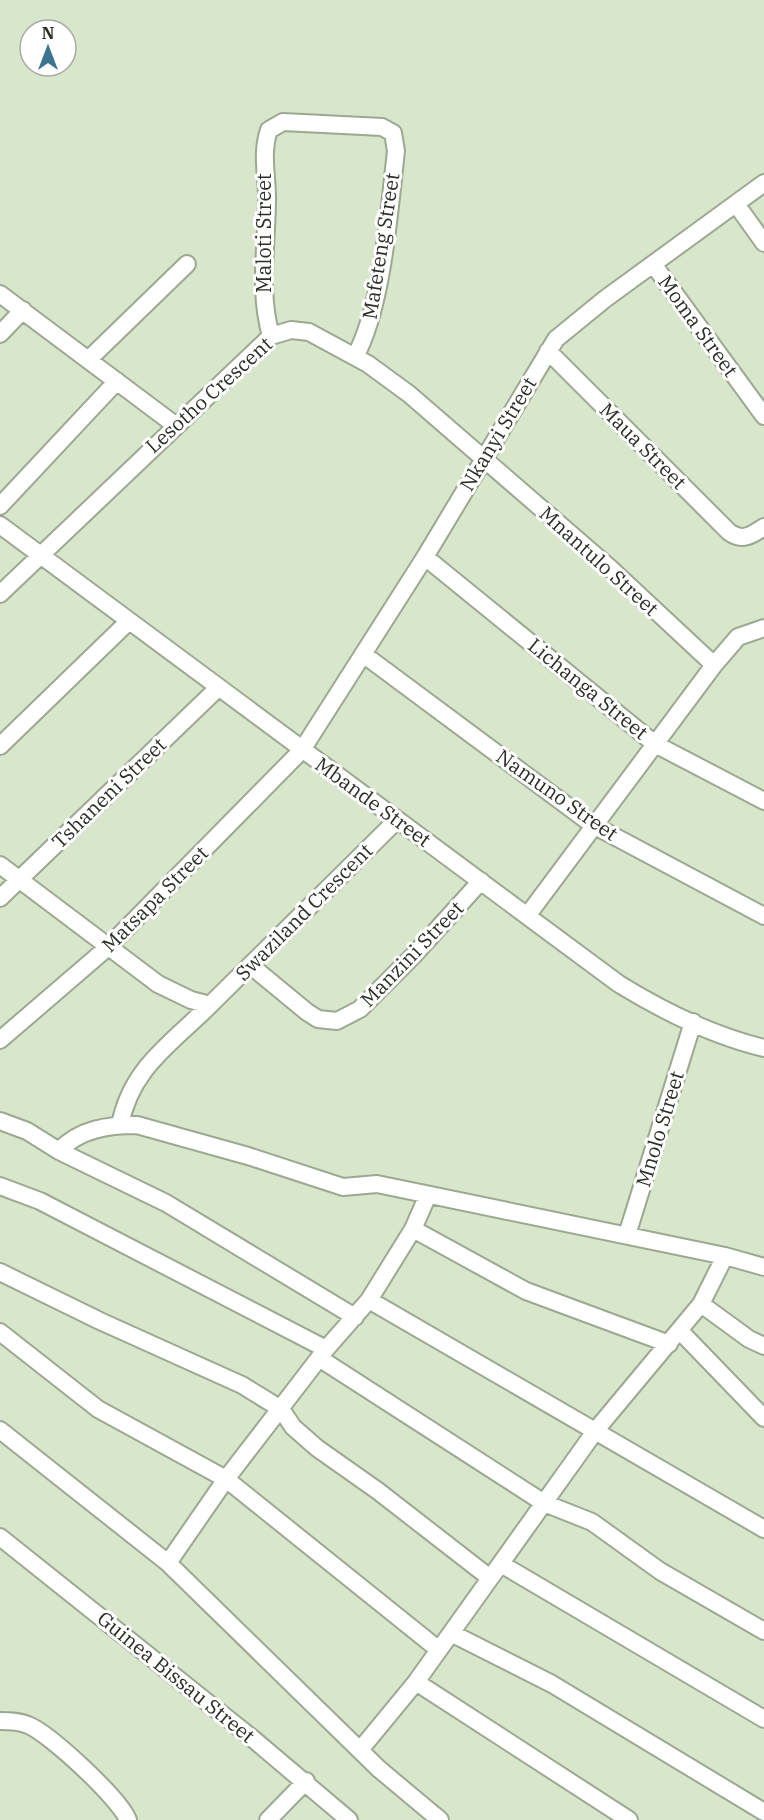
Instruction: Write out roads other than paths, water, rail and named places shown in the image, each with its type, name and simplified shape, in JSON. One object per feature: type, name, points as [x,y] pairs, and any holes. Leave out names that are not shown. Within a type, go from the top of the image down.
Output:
[{"type":"street","name":"Maloti Street","points":[[271,336],[262,293],[267,196],[264,153],[269,130],[283,123],[382,127],[393,133]]},
{"type":"street","name":"Mafeteng Street","points":[[355,357],[366,336],[375,298],[396,151],[393,133]]},
{"type":"street","name":"Nkanyi Street","points":[[302,750],[425,557],[548,351],[566,329],[764,183]]},
{"type":"street","points":[[736,204],[764,243]]},
{"type":"street","points":[[88,360],[187,264]]},
{"type":"street","name":"Moma Street","points":[[653,264],[764,416]]},
{"type":"street","points":[[0,294],[175,425]]},
{"type":"street","points":[[0,334],[23,310]]},
{"type":"street","name":"Lesotho Crescent","points":[[0,594],[271,336],[291,330],[309,332],[355,357],[409,394],[483,458]]},
{"type":"street","name":"Maua Street","points":[[548,351],[729,532],[740,538],[764,527]]},
{"type":"street","points":[[0,506],[117,381]]},
{"type":"street","name":"Mnantulo Street","points":[[483,458],[610,568],[714,665]]},
{"type":"street","name":"Mbande Street","points":[[0,525],[619,984],[643,999],[693,1022],[764,1048]]},
{"type":"street","name":"Lichanga Street","points":[[425,557],[655,744],[764,801]]},
{"type":"street","points":[[0,746],[129,622]]},
{"type":"street","points":[[527,916],[714,665],[738,637],[764,628]]},
{"type":"street","name":"Namuno Street","points":[[363,654],[594,825],[764,916]]},
{"type":"street","name":"Tshaneni Street","points":[[0,898],[218,688]]},
{"type":"street","name":"Matsapa Street","points":[[0,1040],[107,948],[302,750]]},
{"type":"street","name":"Swaziland Crescent","points":[[120,1125],[129,1093],[144,1068],[397,820]]},
{"type":"street","points":[[0,865],[107,948],[158,984],[191,1000],[210,1005]]},
{"type":"street","name":"Manzini Street","points":[[250,965],[307,1012],[318,1019],[337,1021],[360,1009],[413,956],[481,882]]},
{"type":"street","name":"Mnolo Street","points":[[627,1235],[693,1022]]},
{"type":"street","points":[[0,1121],[27,1131],[59,1151],[166,1203],[355,1317]]},
{"type":"street","points":[[59,1151],[69,1140],[81,1133],[120,1125],[156,1129],[343,1187],[377,1184],[725,1256],[764,1267]]},
{"type":"street","points":[[0,1186],[50,1206],[323,1354],[544,1503],[592,1522],[660,1571],[764,1631]]},
{"type":"street","points":[[168,1563],[226,1479],[323,1354],[369,1300],[413,1229],[428,1195]]},
{"type":"street","points":[[413,1229],[526,1291],[669,1344]]},
{"type":"street","points":[[360,1750],[416,1682],[596,1430],[701,1305],[725,1256]]},
{"type":"street","points":[[0,1272],[100,1321],[242,1385],[281,1409],[293,1427],[317,1448],[378,1491],[490,1578]]},
{"type":"street","points":[[369,1300],[764,1529]]},
{"type":"street","points":[[701,1305],[731,1327],[764,1346]]},
{"type":"street","points":[[680,1331],[764,1418]]},
{"type":"street","points":[[0,1332],[98,1409],[226,1479],[439,1650]]},
{"type":"street","points":[[0,1430],[168,1563],[360,1750],[440,1820]]},
{"type":"street","name":"Guinea Bissau Street","points":[[0,1537],[306,1782],[349,1820]]},
{"type":"street","points":[[501,1564],[764,1719]]},
{"type":"street","points":[[451,1633],[552,1684],[764,1812]]},
{"type":"street","points":[[416,1682],[629,1820]]},
{"type":"street","points":[[0,1721],[29,1725],[46,1736],[117,1800],[128,1820]]},
{"type":"street","points":[[268,1820],[306,1782]]}]
